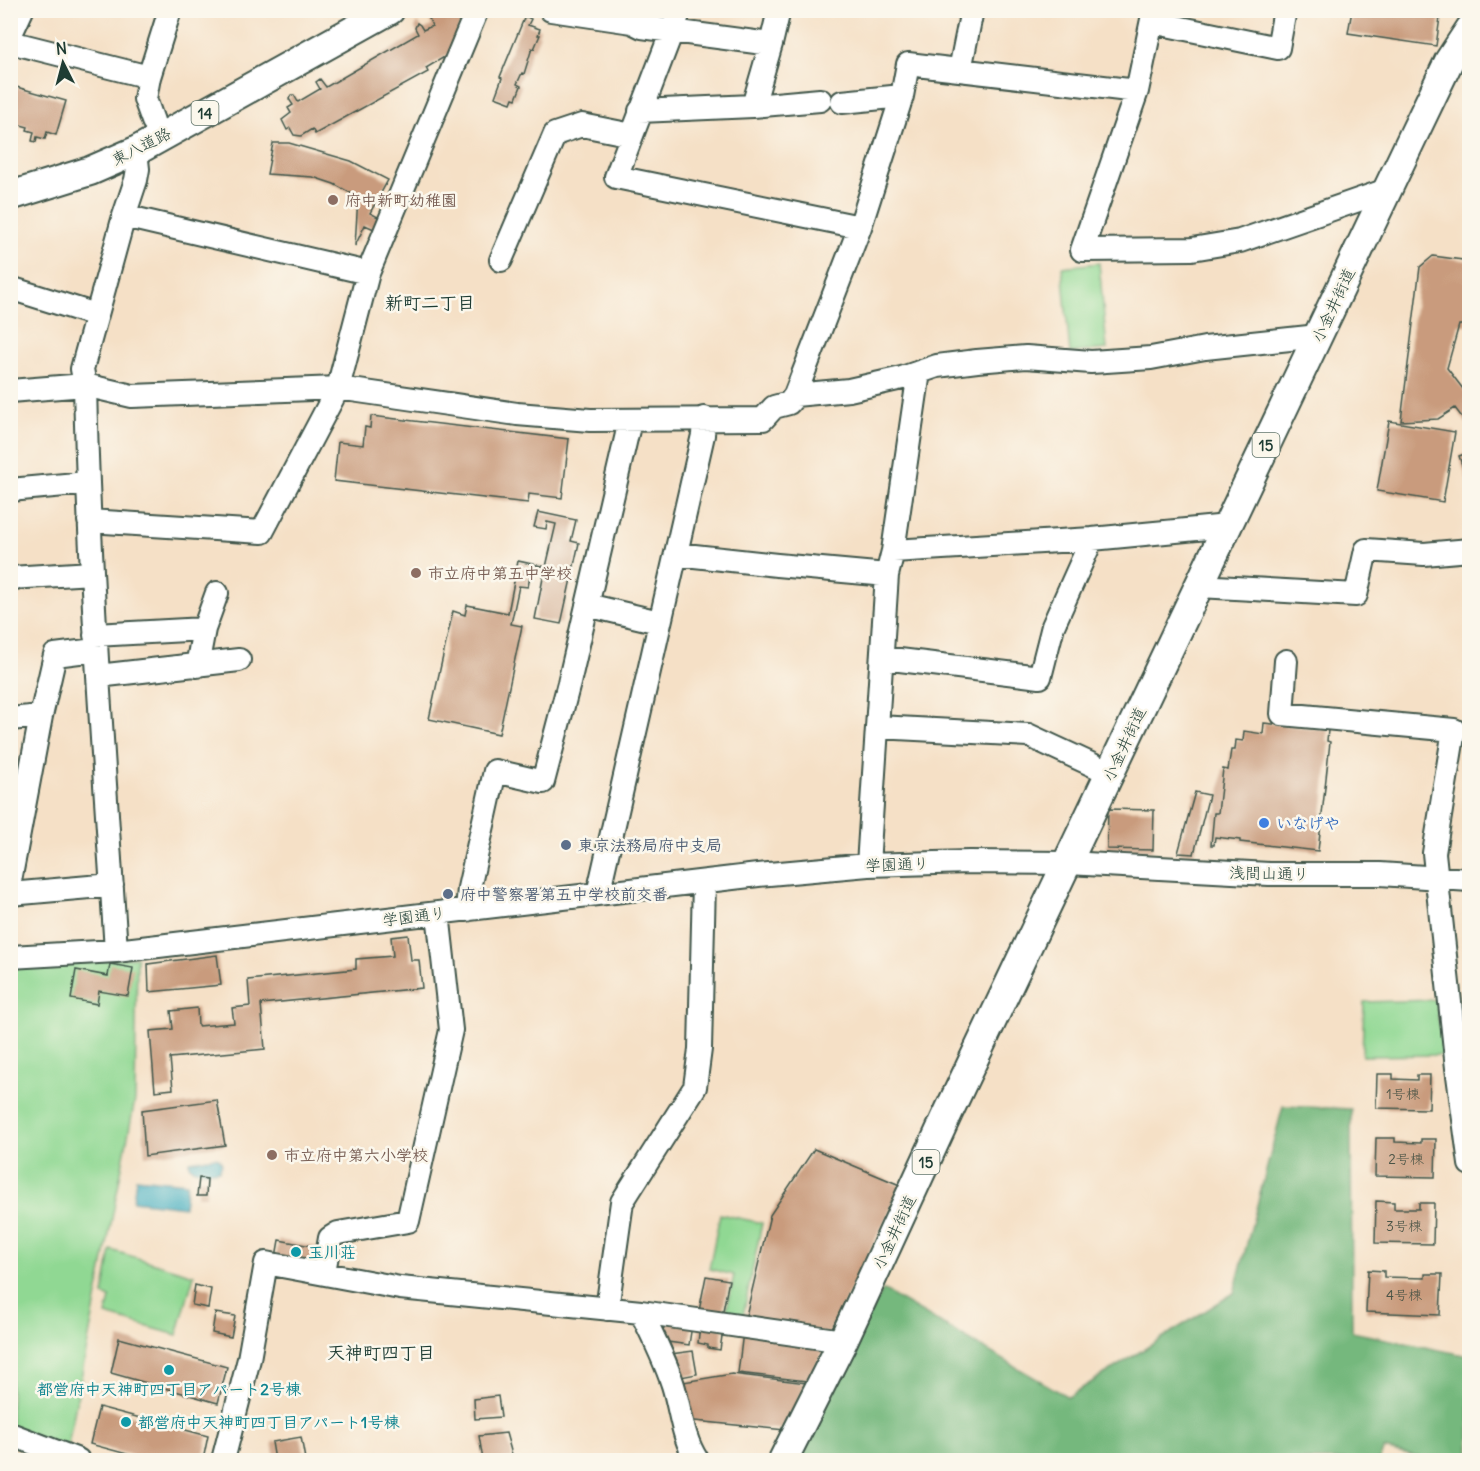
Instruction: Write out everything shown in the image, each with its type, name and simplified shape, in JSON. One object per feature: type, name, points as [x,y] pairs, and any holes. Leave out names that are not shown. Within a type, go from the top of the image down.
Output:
[{"type":"main road","name":"東八道路","points":[[10,176],[104,144],[153,121],[349,10]]},
{"type":"main road","name":"東八道路","points":[[10,196],[90,171],[136,151],[390,10]]},
{"type":"main road","name":"小金井街道","points":[[783,1461],[843,1341],[949,1111],[1387,190],[1438,84],[1470,29]]},
{"type":"street","points":[[10,36],[22,10]]},
{"type":"street","points":[[153,121],[144,99],[148,77],[170,10]]},
{"type":"street","points":[[89,521],[262,532],[338,388],[368,273],[477,10]]},
{"type":"street","points":[[550,10],[632,22],[642,27],[676,21],[771,44]]},
{"type":"street","points":[[753,106],[779,10]]},
{"type":"street","points":[[960,70],[972,10]]},
{"type":"street","points":[[1286,10],[1278,48],[1153,16],[1137,91],[1082,250],[1192,249],[1240,242],[1387,190]]},
{"type":"street","points":[[676,21],[616,177],[860,227]]},
{"type":"street","points":[[10,42],[148,77]]},
{"type":"street","points":[[10,391],[85,385],[132,396],[338,388],[517,414],[590,420],[763,419],[774,407],[789,403],[795,395],[860,227],[902,96],[908,64],[1137,91]]},
{"type":"street","points":[[640,111],[902,96]]},
{"type":"street","points":[[501,260],[555,134],[582,125],[632,135]]},
{"type":"street","points":[[116,951],[95,642],[87,483],[85,385],[82,369],[136,180],[138,169],[136,151]]},
{"type":"street","points":[[124,216],[368,273]]},
{"type":"street","points":[[10,288],[96,315]]},
{"type":"street","points":[[795,395],[849,390],[937,366],[1026,357],[1091,362],[1151,357],[1205,348],[1318,336]]},
{"type":"street","points":[[868,865],[887,575],[893,551],[919,372]]},
{"type":"street","points":[[598,894],[703,435],[704,418]]},
{"type":"street","points":[[467,910],[469,888],[495,771],[543,782],[630,421]]},
{"type":"street","points":[[10,490],[87,483]]},
{"type":"street","points":[[893,551],[1092,539],[1228,526]]},
{"type":"street","points":[[882,658],[1040,677],[1053,626],[1092,539]]},
{"type":"street","points":[[1199,586],[1356,594],[1366,550],[1424,554],[1470,550]]},
{"type":"street","points":[[676,554],[777,566],[887,575]]},
{"type":"street","points":[[10,578],[92,573]]},
{"type":"street","points":[[196,666],[204,629],[217,592]]},
{"type":"street","points":[[587,605],[659,622]]},
{"type":"street","points":[[10,881],[19,794],[55,655],[95,642],[204,629]]},
{"type":"street","points":[[98,676],[239,660]]},
{"type":"street","points":[[1286,661],[1282,714],[1462,731],[1434,853],[1457,1068],[1470,1164]]},
{"type":"street","points":[[10,719],[41,716]]},
{"type":"street","points":[[878,727],[1028,735],[1110,773]]},
{"type":"street","name":"学園通り","points":[[10,957],[116,951],[598,894],[868,865],[969,862],[1068,863]]},
{"type":"street","name":"浅間山通り","points":[[1068,863],[1269,874],[1380,874],[1470,880]]},
{"type":"street","points":[[607,1309],[622,1202],[695,1087],[700,1049],[704,882]]},
{"type":"street","points":[[10,894],[111,885]]},
{"type":"street","points":[[324,1272],[330,1238],[338,1233],[408,1221],[452,1030],[438,913]]},
{"type":"street","points":[[223,1461],[249,1359],[266,1263],[324,1272],[399,1288],[641,1312],[843,1341]]},
{"type":"street","points":[[641,1312],[661,1353],[673,1386],[683,1431],[697,1461]]},
{"type":"street","points":[[10,1434],[78,1461]]},
{"type":"green space","points":[[1099,263],[1107,349],[1070,353],[1062,267]]},
{"type":"green space","points":[[137,957],[135,1100],[67,1450],[11,1427],[10,968]]},
{"type":"green space","points":[[1436,1000],[1443,1055],[1362,1056],[1364,1002]]},
{"type":"green space","points":[[1283,1106],[1351,1109],[1352,1332],[1469,1356],[1469,1460],[1429,1460],[1384,1449],[1379,1460],[788,1460],[883,1290],[1068,1397],[1234,1293]]},
{"type":"green space","points":[[720,1214],[762,1223],[742,1321],[725,1318],[734,1275],[709,1269]]},
{"type":"green space","points":[[111,1250],[194,1275],[177,1335],[106,1315],[110,1298],[103,1295]]},
{"type":"water","points":[[219,1158],[222,1164],[219,1170],[203,1171],[189,1165],[189,1161]]},
{"type":"water","points":[[136,1178],[187,1183],[184,1207],[133,1201]]},
{"type":"building","points":[[1352,10],[1441,10],[1436,46],[1348,33]]},
{"type":"building","points":[[449,13],[456,15],[461,23],[451,53],[426,68],[428,72],[315,134],[312,129],[301,136],[294,135],[290,128],[287,130],[282,120],[291,113],[288,108],[293,105],[289,99],[291,95],[294,95],[298,102],[320,89],[316,82],[320,79],[326,87],[418,34],[415,28],[417,23],[423,30],[432,26],[429,19],[436,16],[439,18]]},
{"type":"building","points":[[525,16],[531,19],[528,25],[540,29],[538,35],[540,35],[534,49],[532,48],[524,74],[522,73],[517,84],[521,86],[516,99],[513,98],[511,103],[495,97],[502,78],[500,77]]},
{"type":"building","points":[[13,86],[66,101],[56,135],[47,132],[45,139],[37,137],[36,142],[32,141],[34,132],[27,130],[28,127],[10,122],[10,97]]},
{"type":"building","points":[[273,143],[289,143],[351,161],[388,180],[370,213],[380,218],[374,229],[365,225],[355,246],[358,197],[334,184],[313,177],[267,174]]},
{"type":"building","points":[[1433,256],[1470,261],[1470,325],[1459,325],[1447,368],[1470,398],[1470,424],[1467,424],[1455,408],[1438,419],[1401,421],[1420,267]]},
{"type":"building","points":[[371,416],[569,439],[562,498],[529,494],[528,503],[334,481],[338,442],[363,445],[365,427],[370,428]]},
{"type":"building","points":[[1389,421],[1455,432],[1443,502],[1377,491]]},
{"type":"building","points":[[1470,452],[1470,484],[1469,485],[1459,456]]},
{"type":"building","points":[[538,512],[576,520],[571,541],[579,543],[561,624],[535,619],[544,573],[531,571],[528,587],[519,586],[511,624],[522,626],[499,734],[429,719],[453,611],[465,615],[467,605],[508,613],[518,561],[546,567],[556,524],[547,522],[546,529],[534,527]]},
{"type":"building","points":[[1264,723],[1328,730],[1327,741],[1330,742],[1318,851],[1215,837],[1214,845],[1211,845],[1214,813],[1218,813],[1223,769],[1228,770],[1231,750],[1235,750],[1236,740],[1243,741],[1244,731],[1263,734]]},
{"type":"building","points":[[1195,792],[1209,795],[1194,854],[1178,853]]},
{"type":"building","points":[[1108,809],[1154,810],[1153,850],[1107,849]]},
{"type":"building","points":[[408,935],[411,960],[419,960],[422,988],[261,1004],[265,1049],[170,1058],[173,1089],[155,1091],[150,1031],[173,1029],[171,1011],[197,1008],[198,1026],[234,1023],[232,1008],[250,1006],[248,980],[356,969],[356,959],[393,956],[391,937]]},
{"type":"building","points":[[217,955],[221,985],[149,992],[148,964]]},
{"type":"building","points":[[110,964],[133,968],[128,996],[99,991],[97,1004],[71,999],[76,970],[108,976]]},
{"type":"building","points":[[1377,1074],[1393,1074],[1393,1079],[1417,1080],[1417,1075],[1430,1075],[1429,1109],[1376,1108]]},
{"type":"building","points":[[217,1100],[225,1145],[145,1156],[142,1110]]},
{"type":"building","points":[[1376,1138],[1395,1138],[1395,1142],[1421,1143],[1421,1139],[1436,1139],[1435,1177],[1375,1176]]},
{"type":"building","points":[[814,1149],[902,1186],[829,1334],[745,1320],[770,1215]]},
{"type":"building","points":[[199,1178],[207,1179],[206,1196],[197,1196]]},
{"type":"building","points":[[1376,1201],[1394,1202],[1394,1209],[1419,1209],[1419,1203],[1434,1203],[1433,1244],[1375,1243]]},
{"type":"building","name":"玉川荘","points":[[279,1240],[317,1247],[314,1265],[276,1257]]},
{"type":"building","points":[[1368,1270],[1384,1271],[1384,1277],[1425,1278],[1425,1274],[1442,1274],[1440,1315],[1366,1312]]},
{"type":"building","points":[[706,1276],[729,1280],[722,1316],[699,1311]]},
{"type":"building","points":[[195,1285],[211,1289],[208,1308],[192,1305]]},
{"type":"building","points":[[215,1313],[235,1316],[231,1337],[212,1333]]},
{"type":"building","points":[[664,1321],[692,1325],[689,1345],[661,1341]]},
{"type":"building","points":[[700,1325],[723,1329],[720,1350],[698,1343]]},
{"type":"building","points":[[743,1332],[828,1343],[807,1381],[738,1373]]},
{"type":"building","name":"都営府中天神町四丁目アパート2号棟","points":[[119,1338],[227,1367],[218,1403],[111,1373]]},
{"type":"building","points":[[693,1351],[697,1374],[676,1378],[671,1354]]},
{"type":"building","points":[[732,1374],[807,1383],[785,1430],[685,1420],[677,1383]]},
{"type":"building","points":[[498,1396],[501,1417],[475,1419],[474,1399]]},
{"type":"building","name":"都営府中天神町四丁目アパート1号棟","points":[[99,1407],[208,1436],[203,1460],[149,1460],[90,1444]]},
{"type":"building","points":[[506,1433],[513,1458],[483,1460],[479,1436]]},
{"type":"building","points":[[301,1437],[305,1459],[275,1460],[272,1442]]},
{"type":"place","name":"府中新町幼稚園","points":[[333,200]]},
{"type":"place","name":"市立府中第五中学校","points":[[416,573]]},
{"type":"place","name":"いなげや","points":[[1264,823]]},
{"type":"place","name":"東京法務局府中支局","points":[[566,845]]},
{"type":"place","name":"府中警察署第五中学校前交番","points":[[448,894]]},
{"type":"place","name":"市立府中第六小学校","points":[[272,1155]]},
{"type":"place","name":"玉川荘","points":[[296,1252]]},
{"type":"place","name":"都営府中天神町四丁目アパート2号棟","points":[[169,1370]]},
{"type":"place","name":"都営府中天神町四丁目アパート1号棟","points":[[126,1422]]},
{"type":"district","name":"新町二丁目","points":[[430,302]]},
{"type":"district","name":"天神町四丁目","points":[[381,1352]]}]
